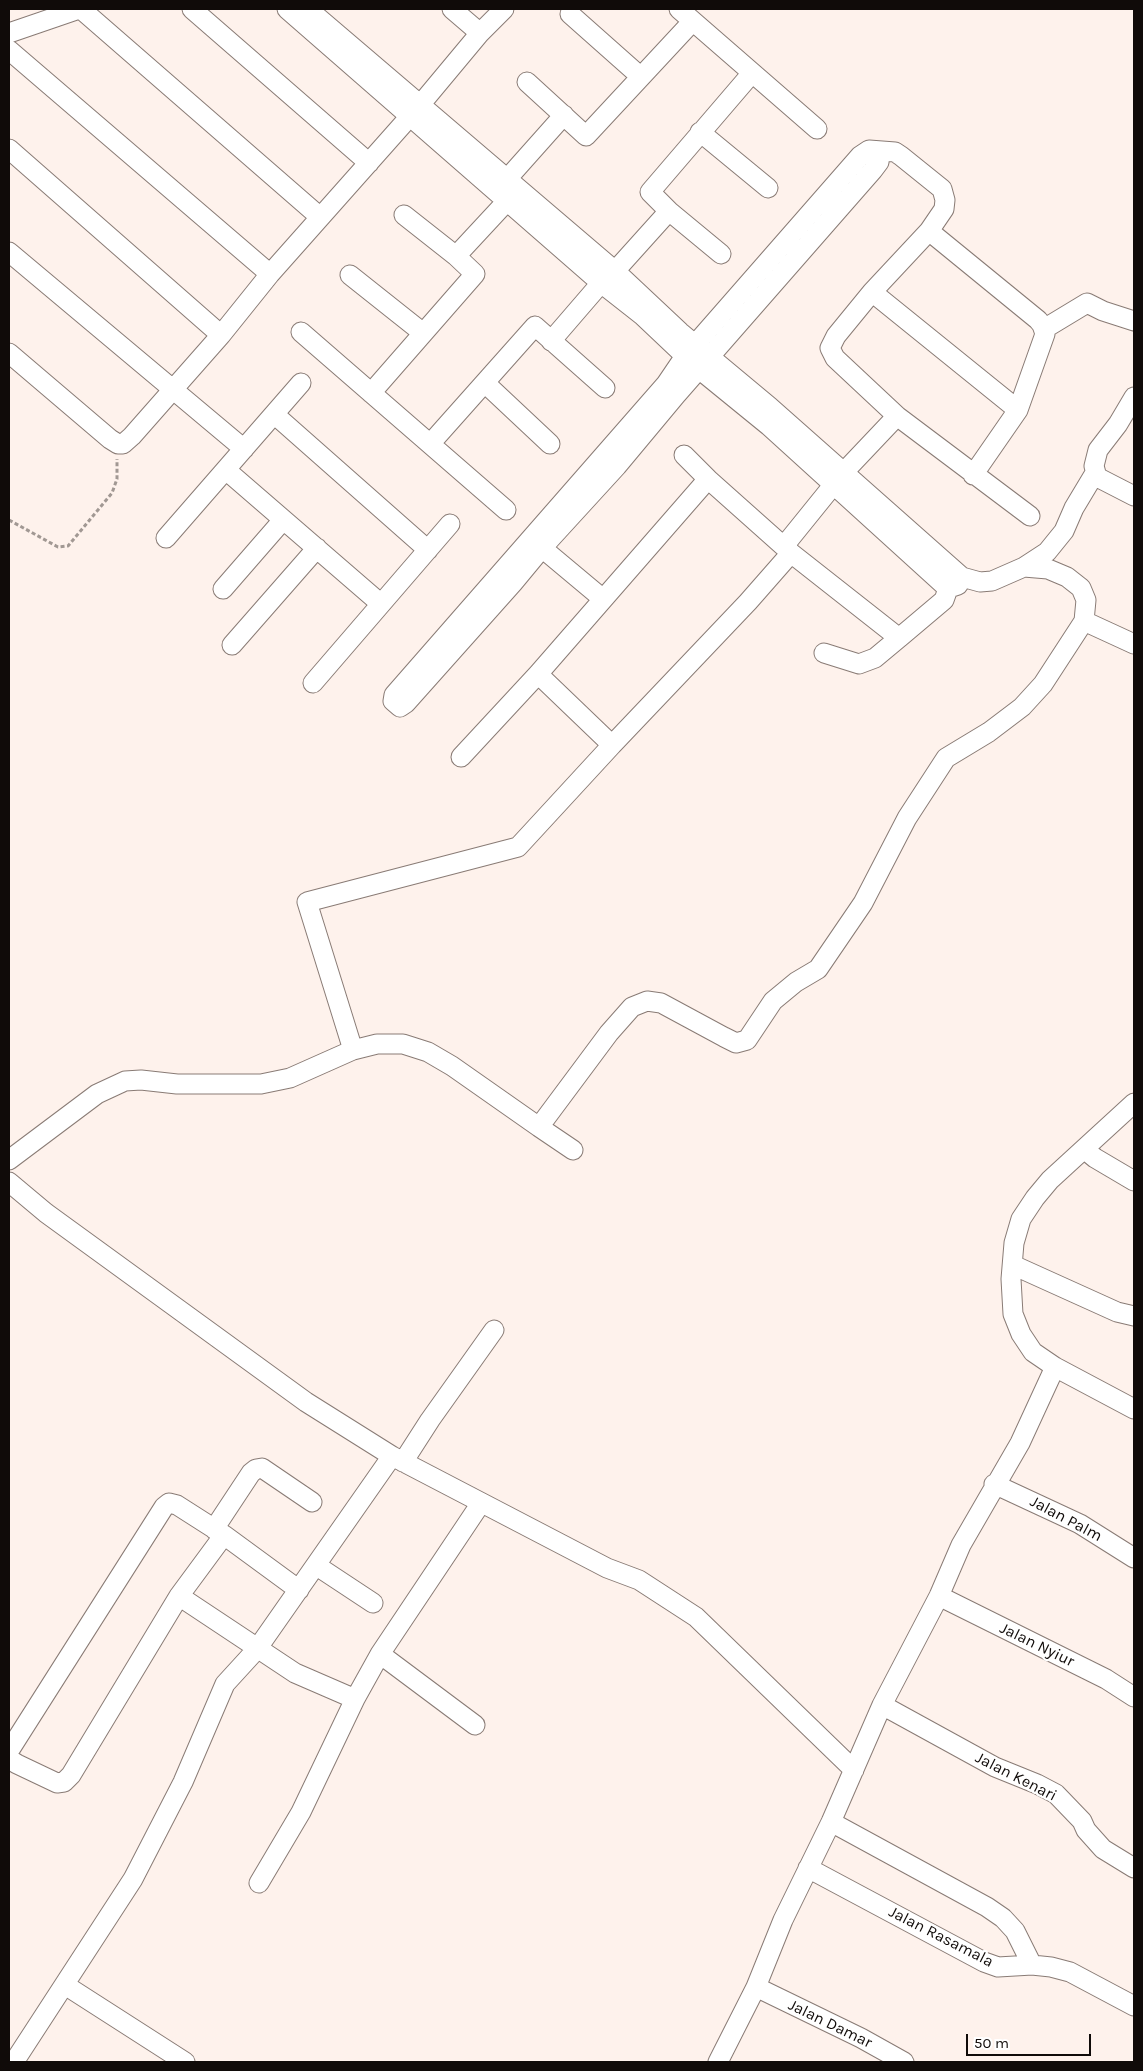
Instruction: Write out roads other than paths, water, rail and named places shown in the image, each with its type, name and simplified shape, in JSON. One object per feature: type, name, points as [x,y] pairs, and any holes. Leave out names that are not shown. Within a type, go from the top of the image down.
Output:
[{"type":"street","points":[[9,33],[80,9],[320,217]]},
{"type":"street","points":[[192,9],[368,163]]},
{"type":"street","points":[[287,9],[415,110],[508,180],[608,277],[643,316],[697,357],[769,426],[838,479],[944,584],[992,580],[1024,567],[1047,552],[1056,542],[1095,473],[1094,462],[1098,450],[1118,424],[1134,397]]},
{"type":"street","points":[[308,9],[508,200],[608,277]]},
{"type":"street","points":[[452,9],[480,33]]},
{"type":"street","points":[[9,354],[118,444],[123,444],[221,335],[270,274],[415,110],[480,33],[504,9]]},
{"type":"street","points":[[570,14],[641,77]]},
{"type":"street","points":[[527,82],[586,136],[641,77],[686,15],[817,129]]},
{"type":"street","points":[[9,50],[270,274]]},
{"type":"street","points":[[721,254],[650,192],[752,74]]},
{"type":"street","points":[[508,180],[564,115]]},
{"type":"street","points":[[700,132],[768,188]]},
{"type":"street","points":[[9,149],[221,335]]},
{"type":"street","points":[[610,460],[542,548],[463,628],[672,389],[860,156],[869,150],[895,152],[942,189],[945,200],[944,209],[929,231],[872,292],[836,336],[830,348],[835,358],[897,416],[1030,516]]},
{"type":"street","points":[[456,256],[508,200]]},
{"type":"street","points":[[551,341],[670,211]]},
{"type":"street","points":[[371,393],[475,274],[456,256],[404,215]]},
{"type":"street","points":[[929,231],[1038,320],[1045,334],[1018,410],[973,474]]},
{"type":"street","points":[[11,259],[244,449]]},
{"type":"street","points":[[350,275],[423,333]]},
{"type":"street","points":[[872,292],[1018,410]]},
{"type":"street","points":[[1044,329],[1087,303],[1103,311],[1134,321]]},
{"type":"street","points":[[430,444],[535,326],[605,388]]},
{"type":"street","points":[[301,332],[506,510]]},
{"type":"street","points":[[166,538],[301,383]]},
{"type":"street","points":[[485,383],[550,444]]},
{"type":"street","points":[[274,414],[428,550]]},
{"type":"street","points":[[353,1050],[307,902],[518,847],[748,602],[838,479],[897,416]]},
{"type":"street","points":[[684,454],[708,479],[788,549],[899,638]]},
{"type":"street","points":[[226,470],[381,604]]},
{"type":"street","points":[[1095,473],[1101,479],[1134,496]]},
{"type":"street","points":[[461,757],[538,674],[708,479]]},
{"type":"street","points":[[223,588],[283,520]]},
{"type":"street","points":[[313,683],[450,524]]},
{"type":"street","points":[[232,645],[317,548]]},
{"type":"street","points":[[542,548],[603,599]]},
{"type":"street","points":[[539,1127],[609,1033],[632,1007],[648,1001],[661,1003],[736,1043],[742,1043],[747,1040],[773,1001],[796,982],[818,969],[862,902],[907,818],[946,758],[989,732],[1022,707],[1043,684],[1084,621],[1086,600],[1081,588],[1067,577],[1048,569],[1024,567]]},
{"type":"street","points":[[824,653],[841,660],[859,664],[875,658],[940,604],[956,582]]},
{"type":"street","points":[[1084,621],[1134,644]]},
{"type":"street","points":[[538,674],[612,745]]},
{"type":"street","points":[[9,1160],[97,1094],[125,1081],[141,1080],[178,1084],[261,1084],[290,1078],[353,1050],[377,1044],[403,1044],[428,1052],[452,1066],[573,1150]]},
{"type":"street","points":[[1134,1103],[1050,1180],[1035,1198],[1021,1219],[1014,1243],[1012,1266],[1013,1314],[1021,1334],[1033,1352],[1055,1367],[1134,1409]]},
{"type":"street","points":[[1084,1149],[1095,1158],[1134,1181]]},
{"type":"street","points":[[9,1182],[46,1214],[306,1402],[398,1459],[481,1503],[528,1525],[607,1568],[639,1580],[696,1616],[854,1770]]},
{"type":"street","points":[[1012,1266],[1117,1312],[1134,1316]]},
{"type":"street","points":[[23,2059],[65,1985],[133,1879],[156,1837],[183,1782],[225,1684],[257,1649],[317,1566],[430,1420],[494,1330]]},
{"type":"street","points":[[718,2062],[756,1987],[783,1920],[831,1822],[882,1705],[939,1596],[961,1546],[994,1484],[1020,1443],[1055,1367]]},
{"type":"street","points":[[299,1590],[219,1532],[177,1505],[169,1502],[164,1507],[9,1753],[9,1759],[57,1783],[64,1782],[72,1774],[219,1532],[251,1473],[256,1469],[262,1468],[312,1502]]},
{"type":"street","name":"Jalan Palm","points":[[994,1484],[1080,1524],[1134,1558]]},
{"type":"street","points":[[259,1883],[301,1812],[355,1699],[380,1654],[481,1503]]},
{"type":"street","points":[[317,1566],[373,1603]]},
{"type":"street","points":[[179,1596],[296,1673],[355,1699]]},
{"type":"street","name":"Jalan Nyiur","points":[[939,1596],[1106,1679],[1134,1697]]},
{"type":"street","points":[[380,1654],[475,1726]]},
{"type":"street","name":"Jalan Kenari","points":[[882,1705],[995,1767],[1056,1794],[1082,1821],[1086,1830],[1103,1849],[1134,1868]]},
{"type":"street","points":[[831,1822],[987,1907],[1003,1918],[1015,1931],[1032,1964]]},
{"type":"street","name":"Jalan Rasamala","points":[[808,1868],[978,1959],[998,1967],[1032,1964],[1070,1972],[1134,2006]]},
{"type":"street","points":[[65,1985],[185,2062]]},
{"type":"street","name":"Jalan Damar","points":[[756,1987],[861,2038],[904,2062]]}]
